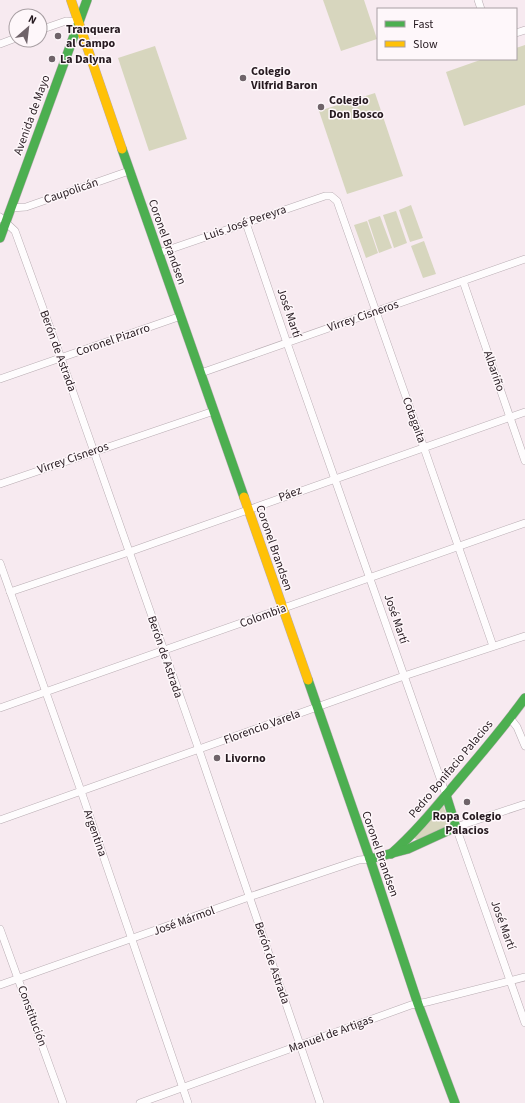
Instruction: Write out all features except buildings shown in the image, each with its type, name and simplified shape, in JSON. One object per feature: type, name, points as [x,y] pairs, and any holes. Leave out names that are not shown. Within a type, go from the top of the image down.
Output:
[{"type":"street","name":"Coronel Brandsen","points":[[71,0],[129,171],[160,253],[370,859],[418,1004],[455,1103]]},
{"type":"street","name":"Avenida de Mayo","points":[[0,238],[3,220],[11,208],[87,0]]},
{"type":"street","points":[[48,27],[66,21],[79,22]]},
{"type":"street","name":"Caupolicán","points":[[11,208],[26,207],[129,171]]},
{"type":"street","name":"Luis José Pereyra","points":[[160,253],[325,196],[332,196]]},
{"type":"street","name":"Cotagaita","points":[[332,196],[337,201],[493,646]]},
{"type":"street","name":"Berón de Astrada","points":[[3,220],[15,231],[61,358],[163,652],[199,750],[320,1103]]},
{"type":"street","name":"José Martí","points":[[246,223],[525,1023]]},
{"type":"street","name":"Virrey Cisneros","points":[[201,373],[525,259]]},
{"type":"street","name":"Albariño","points":[[463,281],[525,461]]},
{"type":"street","name":"Coronel Pizarro","points":[[0,379],[181,316]]},
{"type":"street","name":"Virrey Cisneros","points":[[0,484],[93,451],[214,411]]},
{"type":"street","name":"Páez","points":[[10,592],[129,552],[525,412]]},
{"type":"street","name":"Colombia","points":[[0,708],[163,652],[525,523]]},
{"type":"street","name":"Argentina","points":[[0,563],[2,576],[10,592],[81,791],[188,1103]]},
{"type":"street","name":"Florencio Varela","points":[[0,820],[404,676],[525,636]]},
{"type":"street","name":"Pedro Bonifacio Palacios","points":[[391,854],[404,843],[446,795],[525,698]]},
{"type":"street","points":[[510,718],[517,727],[525,746]]},
{"type":"street","points":[[456,827],[525,804]]},
{"type":"street","name":"Pedro Bonifacio Palacios","points":[[370,859],[408,849],[456,827]]},
{"type":"street","name":"José Mármol","points":[[0,985],[249,897],[359,860],[370,859]]},
{"type":"street","name":"Constitución","points":[[0,929],[63,1103]]},
{"type":"street","name":"Manuel de Artigas","points":[[140,1103],[411,1005],[525,977]]},
{"type":"green space","points":[[323,0],[364,0],[377,39],[341,51]]},
{"type":"green space","points":[[525,45],[525,105],[464,126],[446,72],[480,60],[517,60],[517,48]]},
{"type":"green space","points":[[155,46],[187,139],[149,151],[118,58]]},
{"type":"green space","points":[[375,93],[403,176],[347,194],[319,111]]},
{"type":"green space","points":[[411,205],[423,238],[410,242],[399,210]]},
{"type":"green space","points":[[396,211],[407,243],[394,248],[383,215]]},
{"type":"green space","points":[[380,216],[392,248],[379,253],[368,220]]},
{"type":"green space","points":[[367,221],[378,253],[366,258],[354,225]]},
{"type":"green space","points":[[424,241],[436,274],[423,278],[411,246]]},
{"type":"green space","points":[[443,805],[449,821],[447,828],[419,841],[414,838]]},
{"type":"traffic: fast","points":[[0,238],[87,0]]},
{"type":"traffic: fast","points":[[122,149],[244,497]]},
{"type":"traffic: fast","points":[[308,680],[418,1004],[455,1103]]},
{"type":"traffic: fast","points":[[391,854],[409,837],[433,810],[525,698]]},
{"type":"traffic: fast","points":[[370,859],[408,849],[456,827],[446,795]]},
{"type":"traffic: slow","points":[[71,0],[122,149]]},
{"type":"traffic: slow","points":[[244,497],[308,680]]},
{"type":"place","name":"Tranquera al Campo","points":[[58,36]]},
{"type":"place","name":"La Dalyna","points":[[52,59]]},
{"type":"place","name":"Colegio Vilfrid Baron","points":[[243,78]]},
{"type":"place","name":"Colegio Don Bosco","points":[[321,107]]},
{"type":"place","name":"Livorno","points":[[217,758]]},
{"type":"place","name":"Ropa Colegio Palacios","points":[[467,802]]}]
